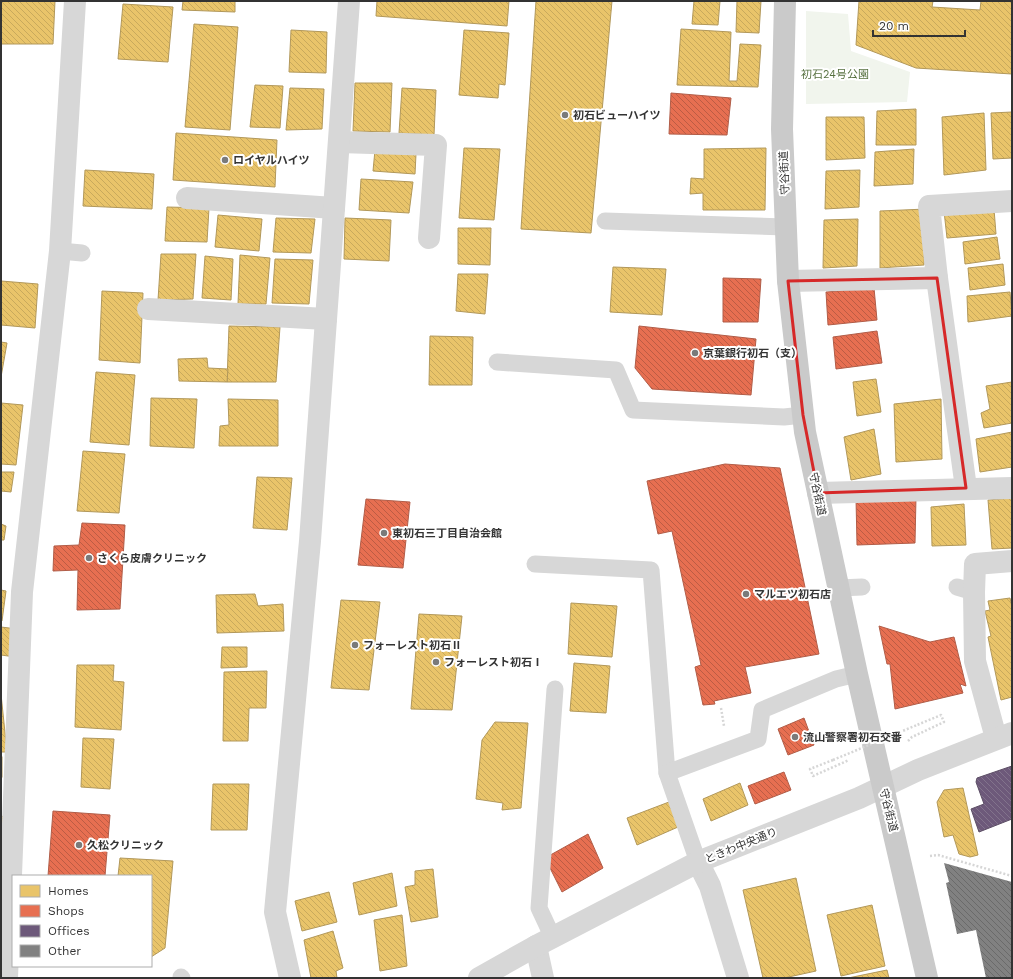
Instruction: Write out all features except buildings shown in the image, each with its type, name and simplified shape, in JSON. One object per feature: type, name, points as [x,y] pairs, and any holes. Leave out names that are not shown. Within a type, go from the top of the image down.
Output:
[{"type":"main road","name":"守谷街道","points":[[785,1],[782,129],[788,281],[805,432],[857,674],[927,978]]},
{"type":"street","points":[[7,978],[22,592],[60,251],[75,1]]},
{"type":"street","points":[[290,978],[275,912],[310,542],[349,1]]},
{"type":"street","points":[[339,142],[436,145],[429,238]]},
{"type":"street","points":[[187,198],[334,208]]},
{"type":"street","points":[[966,488],[937,278],[930,206],[1012,201]]},
{"type":"street","points":[[788,281],[937,278]]},
{"type":"street","points":[[148,310],[326,319]]},
{"type":"street","points":[[818,493],[1012,488]]},
{"type":"street","points":[[1004,735],[975,661],[966,590],[976,564],[1012,562]]},
{"type":"street","name":"ときわ中央通り","points":[[479,978],[698,862],[859,798],[918,770],[1004,735]]},
{"type":"street","points":[[698,862],[710,886],[738,978]]},
{"type":"street","points":[[544,978],[545,942]]},
{"type":"lane","points":[[605,221],[786,227]]},
{"type":"lane","points":[[60,251],[82,253]]},
{"type":"lane","points":[[497,362],[616,370],[633,410],[784,417],[803,415]]},
{"type":"lane","points":[[535,564],[651,570],[667,773],[698,862]]},
{"type":"lane","points":[[839,588],[862,586]]},
{"type":"lane","points":[[667,773],[758,740],[762,710],[836,679],[857,674]]},
{"type":"lane","points":[[545,942],[539,908],[555,689]]},
{"type":"path","points":[[853,759],[813,776],[810,769],[941,715],[944,722],[912,737],[908,741]]},
{"type":"path","points":[[930,856],[938,855],[1012,876]]},
{"type":"highlighted area","points":[[937,278],[966,488],[818,493],[803,415],[788,281]]},
{"type":"green space","name":"初石24号公園","points":[[806,11],[848,14],[851,51],[910,72],[907,102],[806,104]]},
{"type":"place","name":"初石ビューハイツ","points":[[565,115]]},
{"type":"place","name":"ロイヤルハイツ","points":[[225,160]]},
{"type":"place","name":"京葉銀行初石（支）","points":[[695,353]]},
{"type":"place","name":"東初石三丁目自治会館","points":[[384,533]]},
{"type":"place","name":"さくら皮膚クリニック","points":[[89,558]]},
{"type":"place","name":"マルエツ初石店","points":[[746,594]]},
{"type":"place","name":"フォーレスト初石Ⅱ","points":[[355,645]]},
{"type":"place","name":"フォーレスト初石Ⅰ","points":[[436,662]]},
{"type":"place","name":"流山警察署初石交番","points":[[795,737]]},
{"type":"place","name":"久松クリニック","points":[[79,845]]}]
